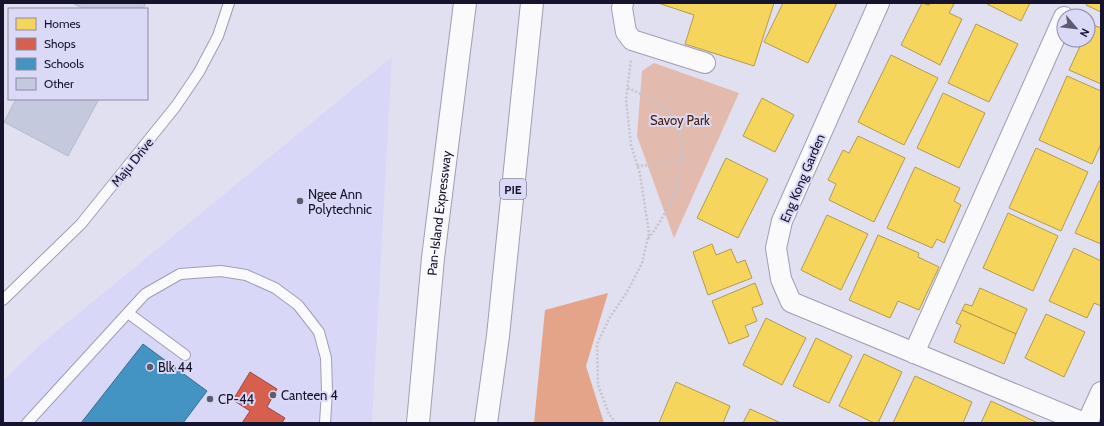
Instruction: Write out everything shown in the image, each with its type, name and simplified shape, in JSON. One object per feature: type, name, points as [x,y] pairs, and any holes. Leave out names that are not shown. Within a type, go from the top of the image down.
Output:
[{"type":"highway","name":"Pan-Island Expressway","points":[[418,423],[433,258],[466,3]]},
{"type":"highway","name":"PIE","points":[[486,423],[498,336],[532,3]]},
{"type":"highway","points":[[528,42],[542,3]]},
{"type":"street","points":[[623,3],[622,8],[626,32],[632,40],[704,63]]},
{"type":"street","name":"Eng Kong Garden","points":[[879,3],[782,221],[776,248],[781,280],[792,302],[1086,423],[1101,392]]},
{"type":"street","points":[[914,353],[1056,35]]},
{"type":"lane","name":"Maju Drive","points":[[3,300],[81,224],[176,106],[199,72],[218,36],[229,3]]},
{"type":"lane","points":[[27,423],[145,294],[180,274],[221,271],[246,275],[275,288],[298,305],[319,332],[326,358],[327,391],[325,423]]},
{"type":"lane","points":[[128,312],[185,355]]},
{"type":"path","points":[[616,423],[609,414],[598,385],[597,344],[610,317],[642,263],[649,233],[640,174],[631,145],[626,99],[632,40]]},
{"type":"path","points":[[628,88],[656,102],[675,117],[681,133],[682,150],[679,178],[673,196],[660,222],[647,241]]},
{"type":"path","points":[[637,166],[663,164],[681,158]]},
{"type":"shaded area","name":"Ngee Ann Polytechnic","points":[[392,57],[372,423],[3,423],[3,381],[40,345]]},
{"type":"shaded area","points":[[608,293],[586,366],[604,423],[534,423],[545,310]]},
{"type":"green space","name":"Savoy Park","points":[[654,63],[739,93],[674,238],[637,136],[642,71]]},
{"type":"building: Homes","points":[[658,3],[774,3],[754,66],[685,44],[694,15]]},
{"type":"building: Homes","points":[[783,3],[837,3],[808,63],[764,42]]},
{"type":"building: Homes","points":[[922,3],[929,5],[930,3],[952,3],[954,4],[949,13],[962,19],[940,65],[901,45]]},
{"type":"building: Homes","points":[[1030,3],[1021,21],[987,4]]},
{"type":"building: Homes","points":[[1087,3],[1101,3],[1101,12],[1096,10],[1096,8],[1086,5]]},
{"type":"building: Homes","points":[[976,24],[1018,44],[989,102],[948,83]]},
{"type":"building: Homes","points":[[1096,26],[1101,28],[1101,84],[1069,70],[1079,48],[1096,48]]},
{"type":"building: Homes","points":[[891,55],[938,78],[904,145],[858,122]]},
{"type":"building: Homes","points":[[1067,76],[1101,91],[1101,144],[1092,164],[1039,140]]},
{"type":"building: Homes","points":[[943,93],[985,113],[959,168],[917,148]]},
{"type":"building: Homes","points":[[762,98],[794,115],[775,152],[743,136]]},
{"type":"building: Homes","points":[[858,136],[905,158],[874,222],[829,200],[836,184],[828,180],[843,150],[849,153]]},
{"type":"building: Homes","points":[[1036,148],[1088,172],[1061,231],[1009,208]]},
{"type":"building: Homes","points":[[726,158],[768,179],[738,238],[697,218]]},
{"type":"building: Homes","points":[[915,167],[960,188],[954,201],[961,205],[944,243],[937,239],[932,248],[887,228]]},
{"type":"building: Homes","points":[[1099,181],[1101,182],[1101,244],[1075,233]]},
{"type":"building: Homes","points":[[1008,213],[1058,236],[1033,291],[983,268]]},
{"type":"building: Homes","points":[[827,215],[868,234],[841,290],[801,270]]},
{"type":"building: Homes","points":[[878,235],[919,253],[918,257],[939,267],[919,310],[898,301],[890,318],[849,300]]},
{"type":"building: Homes","points":[[712,244],[716,255],[731,249],[737,263],[745,260],[752,278],[708,295],[693,252]]},
{"type":"building: Homes","points":[[1074,248],[1101,261],[1101,306],[1094,303],[1087,318],[1049,301]]},
{"type":"building: Homes","points":[[755,283],[763,304],[752,308],[757,321],[745,326],[749,336],[729,344],[712,301]]},
{"type":"building: Homes","points":[[980,288],[1027,309],[1016,334],[962,310],[965,304],[972,306]]},
{"type":"building: Homes","points":[[962,310],[1016,334],[1004,364],[954,342],[961,325],[956,323]]},
{"type":"building: Homes","points":[[1046,314],[1085,332],[1064,377],[1025,358]]},
{"type":"building: Homes","points":[[766,318],[806,338],[782,385],[743,365]]},
{"type":"building: Homes","points":[[816,338],[852,356],[829,403],[793,386]]},
{"type":"building: Homes","points":[[864,354],[902,372],[878,423],[874,423],[839,406]]},
{"type":"building: Homes","points":[[915,376],[972,402],[963,423],[893,423]]},
{"type":"building: Homes","points":[[676,382],[730,406],[723,423],[659,423]]},
{"type":"building: Homes","points":[[991,401],[1038,423],[981,423]]},
{"type":"building: Homes","points":[[750,409],[781,423],[743,423]]},
{"type":"building: Shops","points":[[250,372],[277,389],[267,407],[285,418],[282,423],[242,423],[250,411],[233,400]]},
{"type":"building: Schools","name":"Blk 44","points":[[143,344],[207,391],[183,423],[81,423]]},
{"type":"building: Other","points":[[72,3],[146,3],[144,8],[82,8]]},
{"type":"building: Other","points":[[15,100],[98,100],[68,156],[4,122]]},
{"type":"place","name":"Ngee Ann Polytechnic","points":[[300,201]]},
{"type":"place","name":"Blk 44","points":[[150,367]]},
{"type":"place","name":"Canteen 4","points":[[273,395]]},
{"type":"place","name":"CP-44","points":[[210,399]]}]
